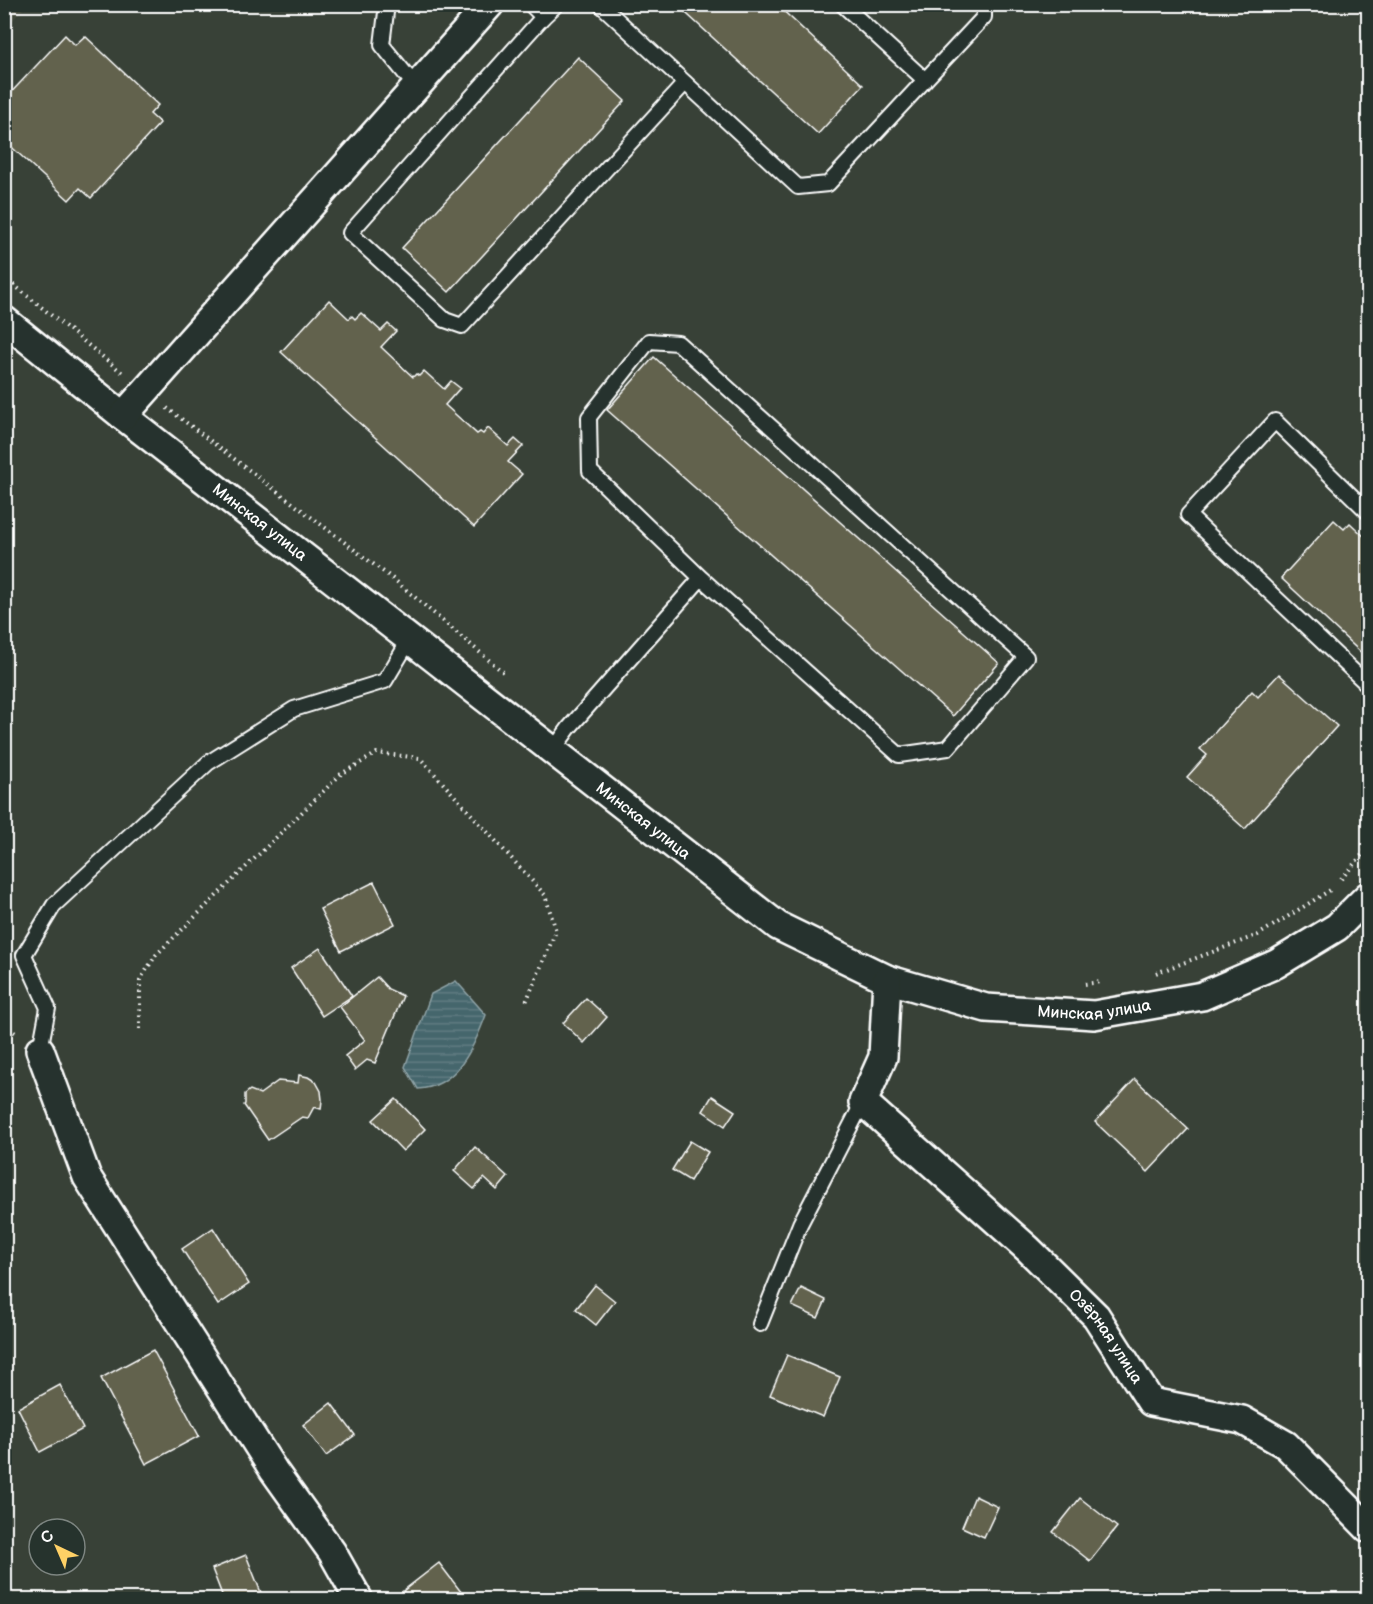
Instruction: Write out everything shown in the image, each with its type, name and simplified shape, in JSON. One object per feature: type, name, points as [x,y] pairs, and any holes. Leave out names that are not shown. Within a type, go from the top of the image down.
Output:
[{"type":"street","points":[[123,416],[490,4]]},
{"type":"street","name":"Минская улица","points":[[4,320],[123,416],[778,926],[887,979],[986,1008],[1094,1015],[1202,996],[1276,964],[1337,927],[1368,896]]},
{"type":"street","points":[[863,1102],[883,1057],[887,979]]},
{"type":"street","points":[[40,1050],[87,1177],[274,1471],[332,1552],[359,1599]]},
{"type":"street","name":"Озёрная улица","points":[[863,1102],[1028,1249],[1096,1316],[1151,1402],[1242,1420],[1286,1445],[1368,1528]]},
{"type":"lane","points":[[387,4],[382,45],[416,87]]},
{"type":"lane","points":[[530,4],[543,17]]},
{"type":"lane","points":[[557,4],[350,233],[445,320],[462,326],[685,82]]},
{"type":"lane","points":[[600,4],[798,186],[828,184],[984,17],[984,4]]},
{"type":"lane","points":[[842,4],[925,80]]},
{"type":"lane","points":[[650,341],[678,343],[1026,657],[948,748],[899,755],[701,578],[590,471],[589,417],[650,341]]},
{"type":"lane","points":[[1368,512],[1275,421],[1188,515],[1368,685]]},
{"type":"lane","points":[[553,750],[569,728],[701,578]]},
{"type":"lane","points":[[40,1050],[48,1008],[24,955],[54,905],[208,763],[294,709],[385,681],[410,639]]},
{"type":"lane","points":[[760,1324],[800,1224],[863,1102]]},
{"type":"path","points":[[4,277],[145,391],[397,582],[505,674]]},
{"type":"path","points":[[140,1029],[140,980],[156,955],[341,774],[376,753],[420,758],[545,895],[556,931],[526,1002]]},
{"type":"path","points":[[1340,880],[1368,848]]},
{"type":"path","points":[[1149,975],[1258,936],[1333,888]]},
{"type":"path","points":[[1080,984],[1103,982]]},
{"type":"shaded area","points":[[4,5],[26,5],[5,29]]},
{"type":"water","points":[[456,981],[486,1015],[476,1040],[453,1073],[432,1087],[418,1089],[405,1067],[431,994]]},
{"type":"building","points":[[676,4],[776,4],[863,85],[818,134]]},
{"type":"building","points":[[65,35],[75,45],[85,36],[158,105],[150,114],[160,123],[91,198],[80,188],[69,200],[4,140],[4,121],[6,119],[4,118],[4,100]]},
{"type":"building","points":[[578,57],[625,101],[449,292],[402,248]]},
{"type":"building","points":[[329,300],[349,319],[352,316],[355,319],[361,313],[381,331],[388,324],[396,331],[381,347],[413,377],[416,374],[419,376],[424,371],[444,389],[451,381],[460,388],[445,405],[477,434],[480,432],[483,434],[488,428],[508,446],[515,439],[523,446],[508,462],[522,474],[474,527],[281,352]]},
{"type":"building","points":[[654,357],[999,663],[953,716],[607,410]]},
{"type":"building","points":[[1334,520],[1344,529],[1350,523],[1368,540],[1368,659],[1281,578]]},
{"type":"building","points":[[1279,674],[1337,726],[1245,829],[1187,777],[1207,755],[1200,749],[1252,691],[1258,697]]},
{"type":"building","points":[[374,882],[395,924],[341,951],[320,909]]},
{"type":"building","points":[[320,948],[352,996],[322,1016],[291,968]]},
{"type":"building","points":[[377,977],[388,989],[403,996],[375,1063],[367,1060],[355,1070],[345,1056],[365,1040],[340,1007]]},
{"type":"building","points":[[586,998],[607,1017],[584,1043],[563,1023]]},
{"type":"building","points":[[299,1075],[316,1082],[321,1091],[321,1109],[314,1107],[308,1118],[302,1117],[268,1140],[244,1105],[245,1094],[250,1090],[260,1094],[278,1081],[298,1083]]},
{"type":"building","points":[[1135,1079],[1188,1129],[1148,1172],[1095,1122]]},
{"type":"building","points":[[712,1096],[735,1111],[725,1126],[703,1111]]},
{"type":"building","points":[[396,1099],[425,1129],[403,1151],[373,1120]]},
{"type":"building","points":[[690,1141],[708,1152],[690,1181],[672,1170]]},
{"type":"building","points":[[475,1147],[508,1177],[497,1190],[484,1178],[474,1189],[454,1171]]},
{"type":"building","points":[[213,1228],[249,1284],[218,1305],[182,1249]]},
{"type":"building","points":[[595,1285],[615,1301],[596,1325],[576,1309]]},
{"type":"building","points":[[801,1288],[826,1300],[818,1318],[792,1306]]},
{"type":"building","points":[[153,1350],[199,1436],[146,1464],[101,1378]]},
{"type":"building","points":[[787,1355],[840,1377],[823,1417],[770,1395]]},
{"type":"building","points":[[60,1385],[83,1429],[40,1452],[18,1408]]},
{"type":"building","points":[[331,1403],[355,1435],[326,1456],[303,1425]]},
{"type":"building","points":[[975,1496],[998,1507],[984,1537],[962,1527]]},
{"type":"building","points":[[1080,1498],[1117,1527],[1090,1561],[1053,1532]]},
{"type":"building","points":[[246,1555],[264,1600],[224,1600],[212,1569]]},
{"type":"building","points":[[439,1563],[465,1597],[461,1600],[410,1600],[403,1591]]}]
